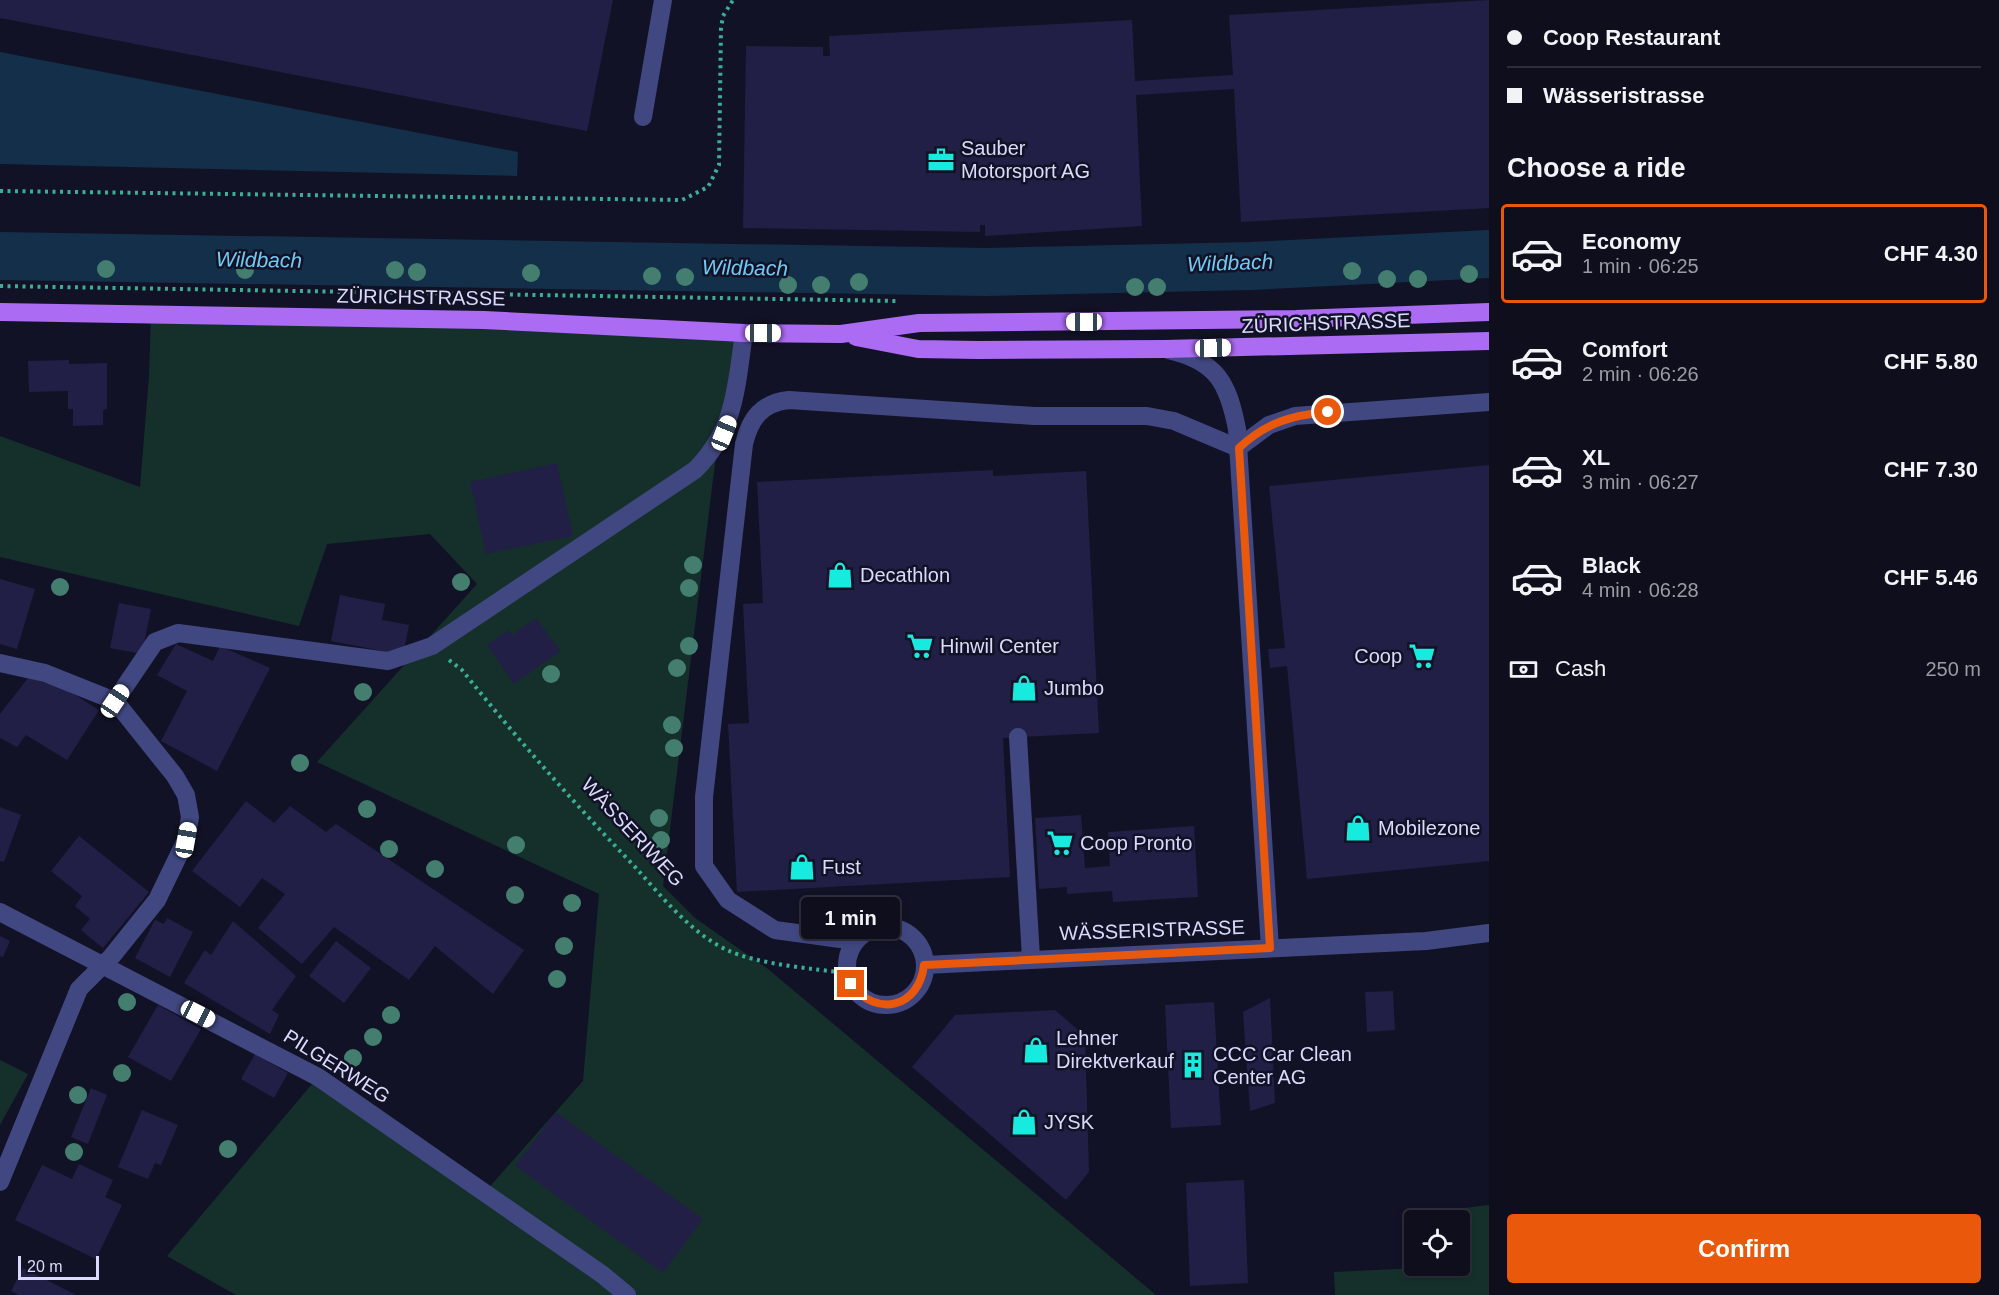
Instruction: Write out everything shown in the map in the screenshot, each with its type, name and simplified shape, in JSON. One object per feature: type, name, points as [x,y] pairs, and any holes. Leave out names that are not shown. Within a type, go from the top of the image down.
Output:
[{"type":"main road","name":"ZÜRICHSTRASSE","points":[[0,312],[484,320],[744,333],[841,334],[918,323],[1296,319],[1489,312]]},
{"type":"main road","name":"ZÜRICHSTRASSE","points":[[841,334],[918,349],[978,350],[1165,349],[1489,341]]},
{"type":"street","points":[[643,117],[663,0]]},
{"type":"street","points":[[115,701],[155,642],[178,633],[388,661],[432,646],[560,558],[685,478],[704,461],[724,433],[733,411],[744,333]]},
{"type":"street","points":[[1165,349],[1198,361],[1221,379],[1230,399],[1239,448],[1270,948]]},
{"type":"street","points":[[855,941],[775,930],[728,900],[704,866],[704,796],[744,444],[752,420],[768,406],[789,400],[1024,416],[1147,416],[1174,422],[1239,448]]},
{"type":"street","points":[[1239,448],[1269,425],[1295,416],[1489,402]]},
{"type":"street","points":[[0,663],[45,673],[115,701],[175,776],[186,795],[190,817],[186,840],[157,900],[79,989],[0,1182]]},
{"type":"street","points":[[1018,737],[1031,958]]},
{"type":"street","name":"PILGERWEG","points":[[0,912],[318,1077],[576,1256],[627,1295]]},
{"type":"street","points":[[878,928],[892,928],[904,932],[915,940],[922,952],[924,965],[918,987],[901,1002],[890,1005],[867,1000],[851,984],[847,973],[850,951],[855,941],[878,928]]},
{"type":"street","name":"WÄSSERISTRASSE","points":[[924,965],[1031,958],[1426,941],[1489,933]]},
{"type":"path","points":[[0,191],[682,200],[702,193],[717,172],[721,28],[723,16],[733,0]]},
{"type":"path","points":[[0,286],[910,301]]},
{"type":"path","name":"WÄSSERIWEG","points":[[432,646],[462,670],[584,813],[677,912],[704,936],[726,950],[749,957],[847,973]]},
{"type":"green space","points":[[151,314],[744,333],[735,399],[715,463],[663,886],[695,918],[768,969],[1156,1295],[236,1295],[167,1256],[318,1077],[485,1192],[583,1081],[599,894],[317,762],[477,584],[430,534],[327,544],[299,626],[0,557],[0,436],[140,487],[149,376]]},
{"type":"green space","points":[[0,1060],[28,1074],[0,1125]]},
{"type":"green space","points":[[1489,1205],[1489,1295],[1335,1295],[1334,1272],[1404,1269],[1404,1276],[1470,1276],[1470,1210],[1456,1209]]},
{"type":"water","points":[[0,52],[518,152],[517,176],[0,164]]},
{"type":"building","points":[[0,0],[613,0],[587,131],[0,18]]},
{"type":"building","points":[[1489,0],[1489,208],[1241,222],[1234,89],[1136,95],[1142,226],[985,236],[985,225],[980,225],[980,232],[743,228],[746,46],[823,47],[823,56],[830,56],[829,36],[1132,20],[1135,81],[1233,75],[1229,15]]},
{"type":"building","points":[[69,360],[69,364],[107,363],[107,409],[103,410],[103,425],[73,426],[73,409],[68,409],[68,391],[29,392],[28,361]]},
{"type":"building","points":[[557,463],[573,536],[486,554],[470,482]]},
{"type":"building","points":[[1489,465],[1489,861],[1307,879],[1287,666],[1270,668],[1268,649],[1285,648],[1269,486]]},
{"type":"building","name":"Hinwil Center","points":[[993,470],[993,476],[1086,471],[1099,733],[1003,738],[1010,877],[737,892],[728,724],[749,723],[743,604],[763,603],[757,482]]},
{"type":"building","points":[[0,579],[35,589],[17,649],[0,644]]},
{"type":"building","points":[[340,595],[385,604],[382,620],[409,625],[403,655],[331,641]]},
{"type":"building","points":[[119,603],[151,609],[142,654],[110,648]]},
{"type":"building","points":[[536,618],[560,651],[514,684],[487,645],[508,630],[512,635]]},
{"type":"building","points":[[176,644],[213,661],[220,646],[270,668],[217,771],[161,741],[187,691],[157,675]]},
{"type":"building","points":[[28,678],[64,688],[99,710],[67,760],[26,735],[17,747],[0,738],[0,714]]},
{"type":"building","points":[[246,801],[274,823],[290,806],[326,832],[336,824],[524,950],[493,994],[435,946],[409,980],[334,927],[302,964],[258,928],[285,894],[262,878],[240,907],[192,871]]},
{"type":"building","points":[[0,807],[21,815],[4,862],[0,861]]},
{"type":"building","points":[[1081,815],[1085,868],[1110,866],[1108,832],[1194,826],[1198,897],[1113,902],[1112,891],[1067,894],[1067,887],[1039,889],[1035,818]]},
{"type":"building","points":[[79,836],[149,892],[103,948],[81,930],[90,919],[75,906],[82,896],[51,871]]},
{"type":"building","points":[[167,918],[193,932],[170,977],[135,958],[155,920],[164,924]]},
{"type":"building","points":[[233,921],[296,976],[272,1010],[279,1015],[270,1034],[184,983],[205,950],[211,955]]},
{"type":"building","points":[[0,936],[10,941],[3,957],[0,956]]},
{"type":"building","points":[[336,941],[371,968],[344,1003],[309,976]]},
{"type":"building","points":[[1393,991],[1395,1030],[1367,1032],[1365,992]]},
{"type":"building","points":[[1270,998],[1275,1103],[1250,1111],[1243,1012]]},
{"type":"building","name":"CCC Car Clean Center AG","points":[[1214,1002],[1221,1125],[1171,1128],[1165,1005]]},
{"type":"building","points":[[158,1005],[201,1029],[171,1081],[128,1057]]},
{"type":"building","points":[[1055,1010],[1085,1036],[1089,1172],[1066,1200],[912,1067],[955,1015]]},
{"type":"building","points":[[255,1054],[288,1073],[274,1098],[241,1079]]},
{"type":"building","points":[[91,1088],[107,1095],[88,1144],[71,1137]]},
{"type":"building","points":[[142,1110],[178,1125],[161,1165],[155,1163],[148,1179],[118,1167]]},
{"type":"building","points":[[556,1112],[703,1219],[663,1273],[515,1166]]},
{"type":"building","points":[[79,1164],[113,1180],[105,1197],[122,1205],[96,1259],[15,1220],[42,1165],[72,1179]]},
{"type":"building","points":[[1244,1180],[1248,1283],[1190,1286],[1186,1183]]},
{"type":"building","points":[[23,1268],[76,1295],[19,1295],[11,1291]]},
{"type":"waterway","name":"Wildbach","points":[[0,256],[986,272],[1251,266],[1489,254]]},
{"type":"place","name":"Sauber Motorsport AG","points":[[941,160]]},
{"type":"place","name":"Decathlon","points":[[840,575]]},
{"type":"place","name":"Hinwil Center","points":[[920,646]]},
{"type":"place","name":"Coop","points":[[1422,656]]},
{"type":"place","name":"Jumbo","points":[[1024,688]]},
{"type":"place","name":"Mobilezone","points":[[1358,828]]},
{"type":"place","name":"Coop Pronto","points":[[1060,843]]},
{"type":"place","name":"Fust","points":[[802,867]]},
{"type":"place","name":"Lehner Direktverkauf","points":[[1036,1050]]},
{"type":"place","name":"CCC Car Clean Center AG","points":[[1193,1065]]},
{"type":"place","name":"JYSK","points":[[1024,1122]]},
{"type":"route","points":[[851,984],[867,1000],[890,1005],[911,996],[923,976],[924,965],[1270,948],[1239,448],[1259,430],[1281,420],[1311,413],[1328,412]]}]
